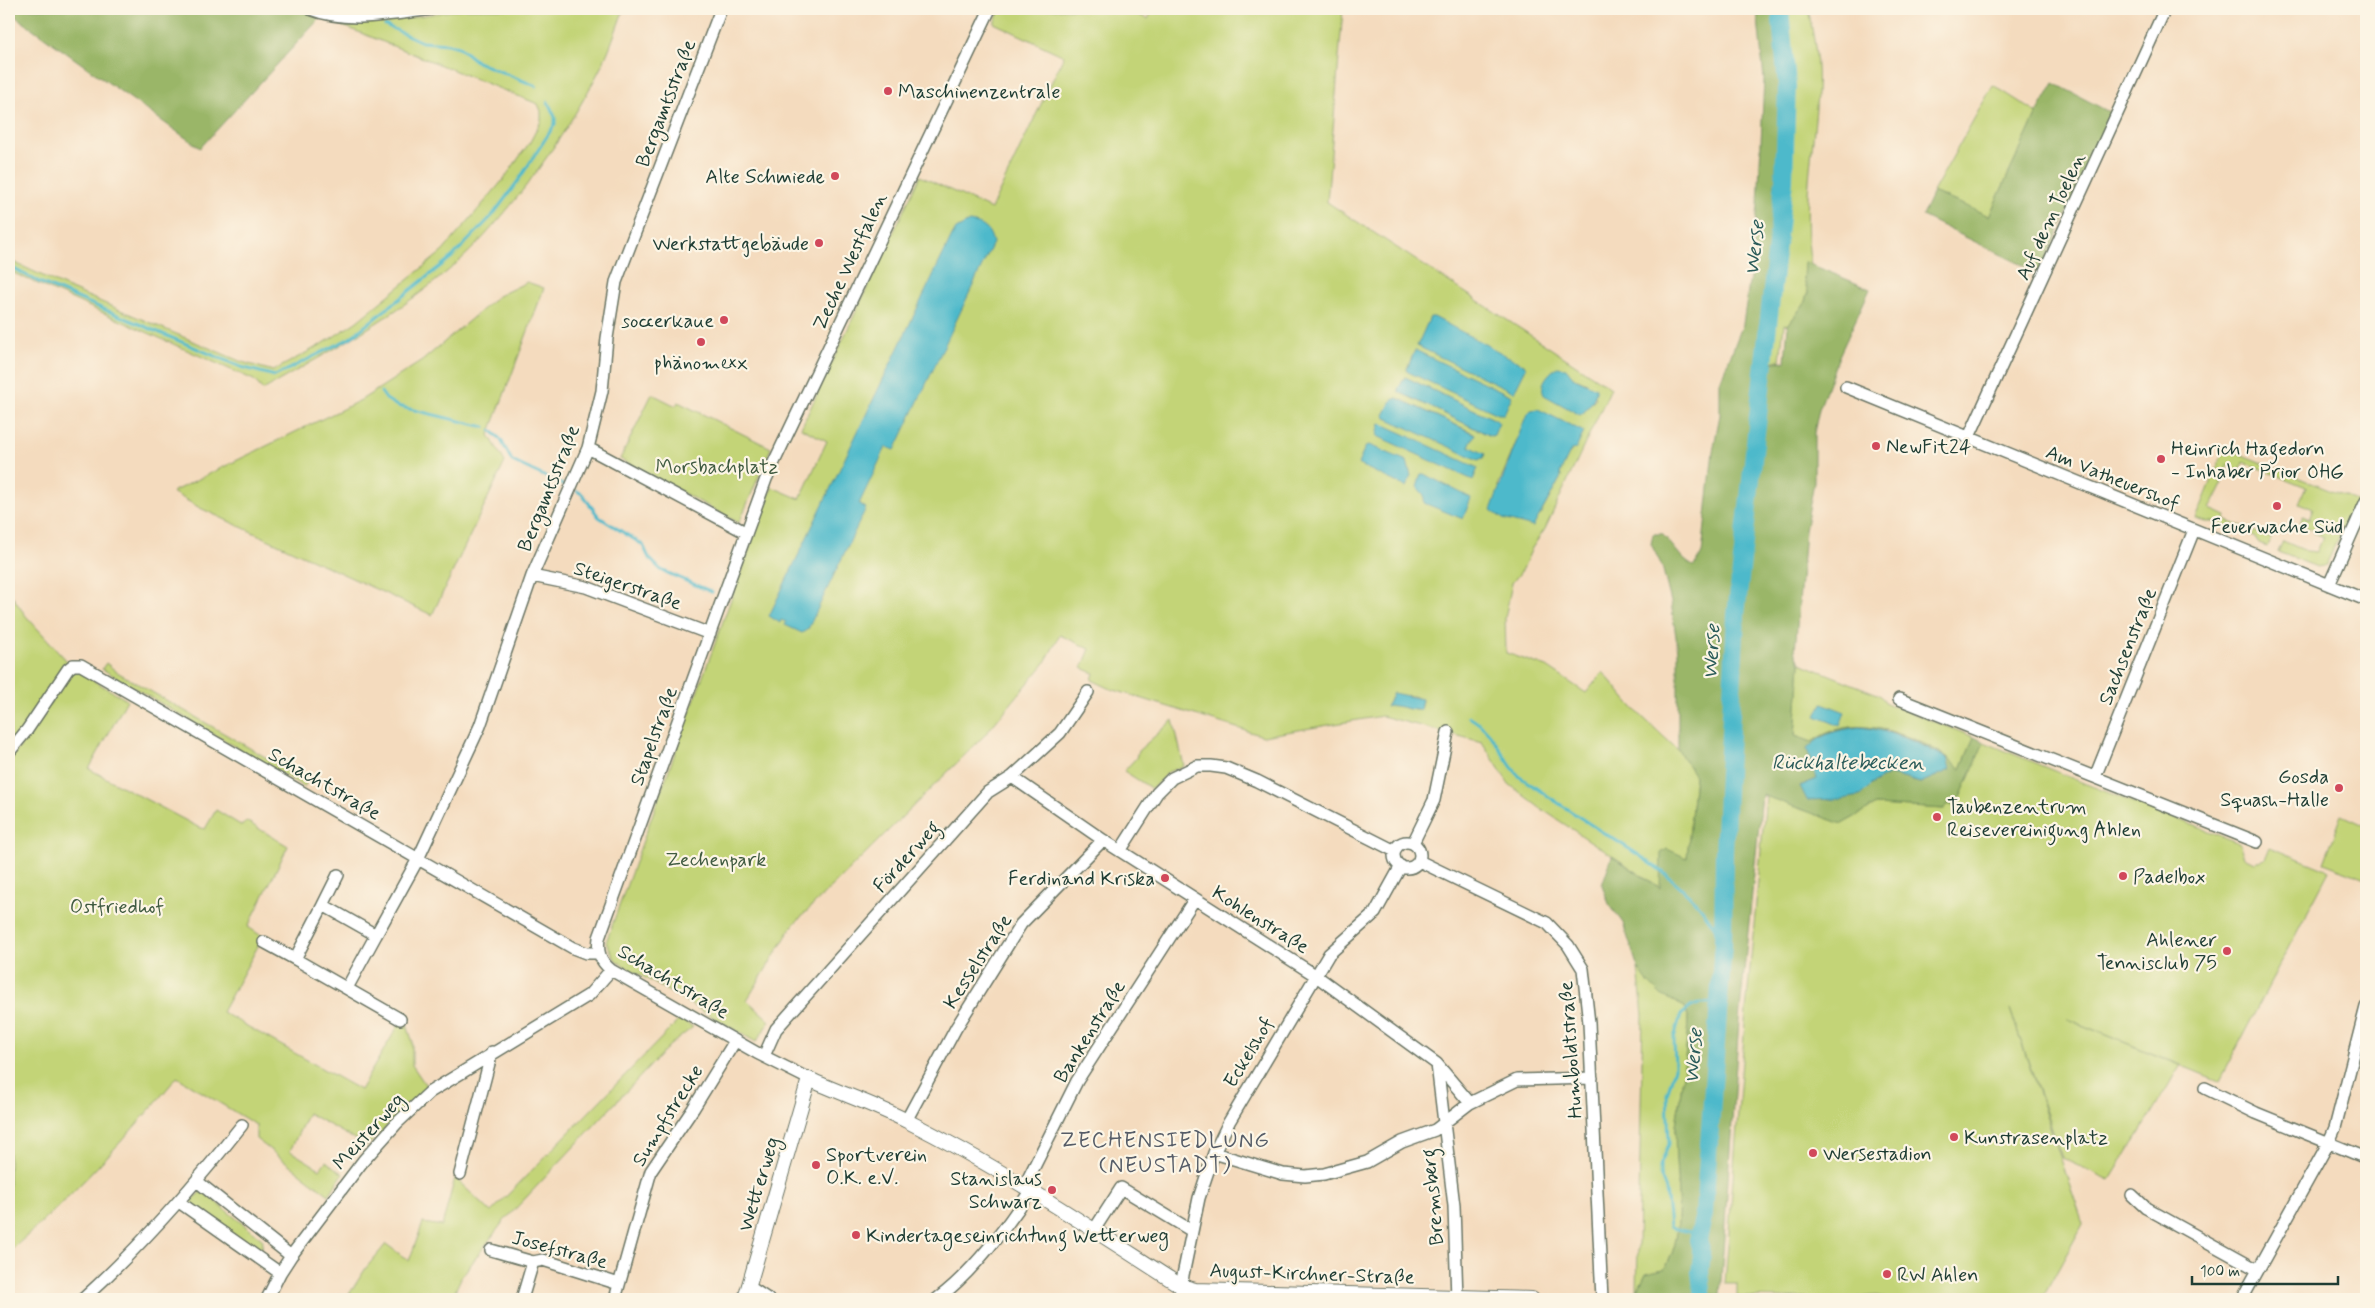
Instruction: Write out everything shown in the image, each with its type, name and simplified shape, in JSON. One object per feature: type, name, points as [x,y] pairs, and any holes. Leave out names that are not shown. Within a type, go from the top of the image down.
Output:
[{"type":"street","points":[[310,9],[337,16],[367,17],[432,9]]},
{"type":"street","name":"Bergamtsstraße","points":[[347,988],[418,859],[480,726],[532,576],[588,448],[602,391],[607,338],[616,282],[721,9]]},
{"type":"street","name":"Zeche Westfalen","points":[[745,532],[766,479],[990,9]]},
{"type":"street","name":"Auf dem Toelen","points":[[1968,439],[2165,9]]},
{"type":"street","name":"Am Vatheuershof","points":[[1846,387],[1968,439],[2366,600]]},
{"type":"street","points":[[588,448],[745,532]]},
{"type":"street","points":[[2329,585],[2366,501]]},
{"type":"street","name":"Sachsenstraße","points":[[2095,776],[2194,530]]},
{"type":"street","name":"Stapelstraße","points":[[599,953],[599,938],[710,634],[745,532]]},
{"type":"street","name":"Steigerstraße","points":[[532,576],[586,586],[710,634]]},
{"type":"street","name":"Schachtstraße","points":[[9,752],[27,730],[68,669],[73,665],[90,668],[573,948],[586,953],[599,953],[605,965],[611,970],[735,1041],[809,1079],[906,1121],[1027,1189],[1094,1230],[1181,1293]]},
{"type":"street","name":"Förderweg","points":[[764,1056],[776,1030],[796,1007],[988,792],[1012,777],[1060,732],[1088,692]]},
{"type":"street","points":[[1899,699],[2258,842]]},
{"type":"street","points":[[1412,843],[1434,800],[1448,732]]},
{"type":"street","points":[[1120,851],[1157,793],[1172,778],[1197,766],[1226,768],[1257,781],[1395,851]]},
{"type":"street","name":"Kohlenstraße","points":[[1012,777],[1194,900],[1315,975],[1437,1064],[1470,1103]]},
{"type":"street","name":"Kesselstraße","points":[[906,1121],[956,1028],[1021,924],[1103,840]]},
{"type":"street","points":[[1404,842],[1412,843],[1420,852],[1419,861],[1413,867],[1401,866],[1395,860],[1395,851],[1404,842]]},
{"type":"street","name":"Humboldtstraße","points":[[1419,861],[1547,922],[1568,945],[1583,969],[1589,1023],[1602,1299]]},
{"type":"street","name":"Eckelshof","points":[[1181,1293],[1199,1198],[1214,1152],[1228,1122],[1328,954],[1375,913],[1401,866]]},
{"type":"street","points":[[295,959],[338,875]]},
{"type":"street","name":"Bankenstraße","points":[[937,1299],[977,1260],[1016,1212],[1077,1081],[1194,900]]},
{"type":"street","points":[[323,906],[376,935]]},
{"type":"street","points":[[264,942],[400,1018]]},
{"type":"street","name":"Meisterweg","points":[[266,1299],[280,1273],[343,1186],[396,1124],[435,1088],[589,995],[611,970]]},
{"type":"street","points":[[2242,1299],[2329,1142],[2335,1128],[2365,1014]]},
{"type":"street","name":"Sumpfstrecke","points":[[615,1299],[651,1171],[694,1109],[735,1041]]},
{"type":"street","points":[[460,1174],[492,1052]]},
{"type":"street","points":[[1437,1064],[1444,1123]]},
{"type":"street","points":[[1214,1152],[1283,1174],[1305,1176],[1324,1174],[1367,1162],[1402,1142],[1435,1130],[1470,1103],[1517,1080],[1592,1078]]},
{"type":"street","name":"Wetterweg","points":[[746,1293],[809,1079]]},
{"type":"street","points":[[2205,1088],[2256,1113],[2366,1158]]},
{"type":"street","name":"Bremsberg","points":[[1444,1123],[1454,1206],[1457,1298]]},
{"type":"street","points":[[83,1299],[115,1270],[180,1202],[242,1125]]},
{"type":"street","points":[[198,1182],[292,1256]]},
{"type":"street","points":[[1094,1230],[1121,1188],[1192,1231]]},
{"type":"street","points":[[2132,1195],[2146,1208],[2258,1270]]},
{"type":"street","points":[[180,1202],[280,1273]]},
{"type":"street","name":"Josefstraße","points":[[491,1250],[534,1262],[543,1260],[619,1284]]},
{"type":"street","points":[[522,1299],[534,1262]]},
{"type":"street","name":"August-Kirchner-Straße","points":[[1181,1293],[1195,1290],[1532,1299]]},
{"type":"street","points":[[746,1293],[768,1299]]},
{"type":"green space","points":[[9,9],[301,9],[321,17],[200,148],[9,12]]},
{"type":"green space","points":[[463,9],[624,9],[604,62],[560,138],[511,206],[476,245],[453,267],[402,306],[263,390],[254,380],[9,271],[9,260],[71,289],[242,362],[273,371],[324,343],[356,322],[443,251],[503,180],[530,142],[541,121],[541,111],[538,104],[321,17],[381,22]]},
{"type":"green space","name":"Zechenpark","points":[[1000,9],[1125,9],[1148,19],[1153,9],[1343,9],[1327,202],[1611,388],[1545,529],[1532,548],[1523,569],[1512,583],[1505,618],[1506,653],[1547,667],[1586,693],[1603,672],[1635,710],[1678,750],[1695,775],[1687,858],[1661,888],[1540,808],[1509,784],[1482,742],[1382,716],[1263,736],[1111,689],[1092,680],[1094,673],[1082,668],[1090,649],[1060,635],[1044,664],[983,737],[793,925],[747,1000],[770,1021],[756,1042],[616,961],[606,942],[772,487],[800,499],[827,441],[801,428],[920,176],[991,209],[1064,56],[994,23]],"holes":[[[1415,351],[1512,396],[1407,369]],[[1405,377],[1496,420],[1494,435],[1491,436],[1399,392]],[[1573,377],[1587,383],[1596,398],[1587,406],[1583,414]],[[1397,398],[1474,433],[1469,446]],[[1537,409],[1583,432],[1564,462],[1560,473],[1561,477],[1540,515],[1498,486],[1521,431]],[[1392,695],[1414,696],[1422,700],[1420,710],[1387,706]]]},
{"type":"green space","points":[[1757,9],[1775,9],[1780,63],[1780,99],[1771,233],[1758,363],[1785,362],[1788,325],[1804,304],[1808,292],[1804,279],[1805,262],[1870,289],[1839,356],[1819,409],[1814,433],[1814,482],[1805,531],[1795,651],[1800,663],[1795,736],[1812,742],[1828,733],[1844,728],[1861,727],[1885,730],[1813,762],[1817,779],[1800,786],[1860,796],[1872,784],[1889,774],[1920,783],[1950,770],[1947,758],[1917,742],[1889,731],[1928,746],[1945,756],[1961,769],[1974,737],[1984,742],[1956,807],[1948,804],[1945,809],[1876,805],[1842,824],[1762,795],[1739,1020],[1720,1295],[1637,1292],[1646,1273],[1664,1269],[1672,1254],[1676,1238],[1678,1200],[1675,1143],[1688,1016],[1685,1007],[1661,995],[1647,981],[1638,968],[1623,923],[1609,904],[1602,885],[1612,856],[1660,888],[1661,853],[1667,849],[1687,858],[1695,776],[1678,750],[1678,651],[1671,602],[1662,566],[1651,544],[1653,534],[1662,534],[1684,559],[1693,566],[1697,563],[1702,553],[1713,451],[1720,415],[1720,382],[1743,324],[1751,271],[1758,205],[1764,79]]},
{"type":"green space","points":[[1785,9],[1808,9],[1817,61],[1817,93],[1807,222],[1811,265],[1806,263],[1804,279],[1808,292],[1804,304],[1788,325],[1784,324],[1780,361],[1777,360],[1766,365],[1788,187],[1791,142],[1792,97]]},
{"type":"green space","points":[[2054,83],[2113,114],[2039,273],[1922,216],[1933,192],[1989,216],[2037,113]]},
{"type":"green space","points":[[1993,85],[2037,113],[1989,216],[1933,192]]},
{"type":"green space","points":[[527,282],[544,288],[489,435],[505,462],[432,615],[200,508],[172,492],[361,400],[422,361],[498,296]]},
{"type":"green space","name":"Morsbachplatz","points":[[652,394],[676,406],[678,402],[771,448],[739,523],[620,459]]},
{"type":"green space","points":[[2225,448],[2356,501],[2326,565],[2317,567],[2278,552],[2283,541],[2306,551],[2317,552],[2323,537],[2314,533],[2315,530],[2299,525],[2303,516],[2309,519],[2313,509],[2299,503],[2306,487],[2244,462],[2240,470],[2228,465],[2220,481],[2223,483],[2210,509],[2226,516],[2225,520],[2271,538],[2267,547],[2259,544],[2254,537],[2215,522],[2196,519]]},
{"type":"green space","points":[[9,592],[26,616],[68,662],[24,728],[9,746]]},
{"type":"green space","points":[[106,663],[117,672],[307,781],[304,787],[102,669]]},
{"type":"green space","points":[[1800,663],[1880,695],[1886,703],[1974,737],[1961,769],[1945,756],[1928,746],[1895,733],[1878,729],[1844,728],[1827,733],[1812,742],[1795,736]]},
{"type":"green space","name":"Ostfriedhof","points":[[77,671],[127,700],[89,769],[198,827],[205,829],[216,810],[242,826],[246,821],[288,846],[248,927],[263,937],[222,1012],[360,1090],[404,1016],[412,1040],[412,1065],[427,1087],[367,1146],[308,1113],[290,1151],[320,1169],[326,1161],[343,1174],[329,1195],[256,1139],[256,1125],[177,1077],[96,1168],[54,1211],[9,1252],[9,758],[20,747],[71,672]]},
{"type":"green space","points":[[1173,720],[1184,766],[1168,772],[1152,789],[1124,771],[1136,758],[1138,751]]},
{"type":"green space","points":[[1984,742],[2239,843],[2244,857],[2254,862],[2265,859],[2270,847],[2329,871],[2219,1081],[2181,1065],[2110,1180],[2062,1158],[2010,1009],[2083,1224],[2042,1299],[1889,1299],[1872,1296],[1838,1299],[1737,1297],[1737,1284],[1725,1284],[1745,1022],[1766,796],[1842,824],[1876,805],[1945,809],[1948,804],[1956,807]]},
{"type":"green space","points":[[2342,815],[2366,826],[2366,879],[2324,863]]},
{"type":"green space","points":[[1638,968],[1659,991],[1685,1007],[1688,1016],[1675,1143],[1678,1200],[1676,1238],[1672,1254],[1664,1269],[1654,1271],[1647,1276],[1637,1292],[1643,1015]]},
{"type":"green space","points":[[680,1019],[693,1027],[669,1046],[503,1222],[462,1276],[451,1299],[346,1299],[366,1268],[386,1244],[409,1261],[423,1223],[442,1226],[455,1178],[491,1212]]},
{"type":"green space","points":[[202,1191],[263,1240],[262,1248],[255,1250],[193,1205],[192,1199]]},
{"type":"water","points":[[969,222],[986,228],[993,243],[895,450],[886,447],[859,504],[866,508],[808,629],[802,633],[785,625],[786,622],[781,620],[780,623],[769,616],[952,236],[956,229]]},
{"type":"water","points":[[1430,317],[1434,317],[1524,365],[1526,368],[1514,392],[1417,346]]},
{"type":"water","points":[[1415,350],[1512,396],[1504,414],[1498,414],[1408,372],[1407,369]]},
{"type":"water","points":[[1557,367],[1566,368],[1573,377],[1596,388],[1591,403],[1580,415],[1544,395],[1544,383]]},
{"type":"water","points":[[1405,377],[1496,420],[1499,423],[1494,435],[1491,436],[1399,392],[1398,389]]},
{"type":"water","points":[[1397,398],[1475,434],[1469,446],[1485,454],[1483,458],[1478,460],[1386,418],[1384,415],[1392,400]]},
{"type":"water","points":[[1538,409],[1584,432],[1576,449],[1571,450],[1560,473],[1561,477],[1533,527],[1503,519],[1491,510],[1526,416],[1531,410]]},
{"type":"water","points":[[1380,423],[1478,468],[1473,480],[1377,436]]},
{"type":"water","points":[[1369,445],[1407,461],[1411,476],[1406,487],[1358,464],[1366,446]]},
{"type":"water","points":[[1421,474],[1471,498],[1463,519],[1424,503],[1424,495],[1417,487]]},
{"type":"water","points":[[1393,693],[1422,699],[1420,710],[1394,706],[1386,707]]},
{"type":"water","points":[[1822,703],[1845,712],[1840,726],[1816,716]]},
{"type":"water","name":"Rückhaltebecken","points":[[1859,727],[1894,734],[1925,747],[1947,758],[1950,770],[1920,783],[1889,774],[1872,784],[1860,796],[1843,799],[1807,800],[1800,786],[1817,779],[1807,749],[1819,739],[1831,733]]},
{"type":"waterway","name":"Werse","points":[[1703,1299],[1700,1272],[1702,1254],[1698,1240],[1704,1214],[1723,944],[1724,853],[1736,615],[1784,181],[1787,85],[1780,9]]},
{"type":"waterway","points":[[385,25],[422,42],[459,47],[477,62],[536,86]]},
{"type":"waterway","points":[[9,266],[37,281],[241,367],[275,376],[350,338],[452,257],[492,216],[518,181],[555,124],[555,117],[548,102]]},
{"type":"waterway","points":[[381,392],[386,399],[397,406],[485,427]]},
{"type":"waterway","points":[[491,430],[501,440],[512,461],[565,486]]},
{"type":"waterway","points":[[577,491],[582,494],[599,517],[643,545],[649,558],[661,570],[712,592]]},
{"type":"waterway","points":[[1469,717],[1486,730],[1520,777],[1636,853],[1686,892],[1713,925],[1723,944]]},
{"type":"waterway","points":[[1699,1234],[1670,1226],[1666,1190],[1660,1175],[1660,1166],[1669,1144],[1667,1094],[1675,1068],[1674,1038],[1681,1015],[1691,1007],[1701,1003],[1719,1003]]},
{"type":"place","name":"Maschinenzentrale","points":[[888,91]]},
{"type":"place","name":"Alte Schmiede","points":[[835,176]]},
{"type":"place","name":"Werkstattgebäude","points":[[819,243]]},
{"type":"place","name":"soccerkaue","points":[[724,320]]},
{"type":"place","name":"phänomexx","points":[[701,342]]},
{"type":"place","name":"NewFit24","points":[[1876,446]]},
{"type":"place","name":"Heinrich Hagedorn - Inhaber Prior OHG","points":[[2161,459]]},
{"type":"place","name":"Feuerwache Süd","points":[[2277,506]]},
{"type":"place","name":"Gosda Squash-Halle","points":[[2339,788]]},
{"type":"place","name":"Taubenzentrum Reisevereinigung Ahlen","points":[[1937,817]]},
{"type":"place","name":"Padelbox","points":[[2123,876]]},
{"type":"place","name":"Ferdinand Kriska","points":[[1165,878]]},
{"type":"place","name":"Ahlener Tennisclub 75","points":[[2227,951]]},
{"type":"place","name":"Kunstrasenplatz","points":[[1954,1137]]},
{"type":"place","name":"Wersestadion","points":[[1813,1153]]},
{"type":"place","name":"Sportverein O.K. e.V.","points":[[816,1165]]},
{"type":"place","name":"Stanislaus Schwarz","points":[[1052,1190]]},
{"type":"place","name":"Kindertageseinrichtung Wetterweg","points":[[856,1235]]},
{"type":"place","name":"RW Ahlen","points":[[1887,1274]]},
{"type":"district","name":"ZECHENSIEDLUNG (NEUSTADT)","points":[[1165,1152]]}]
